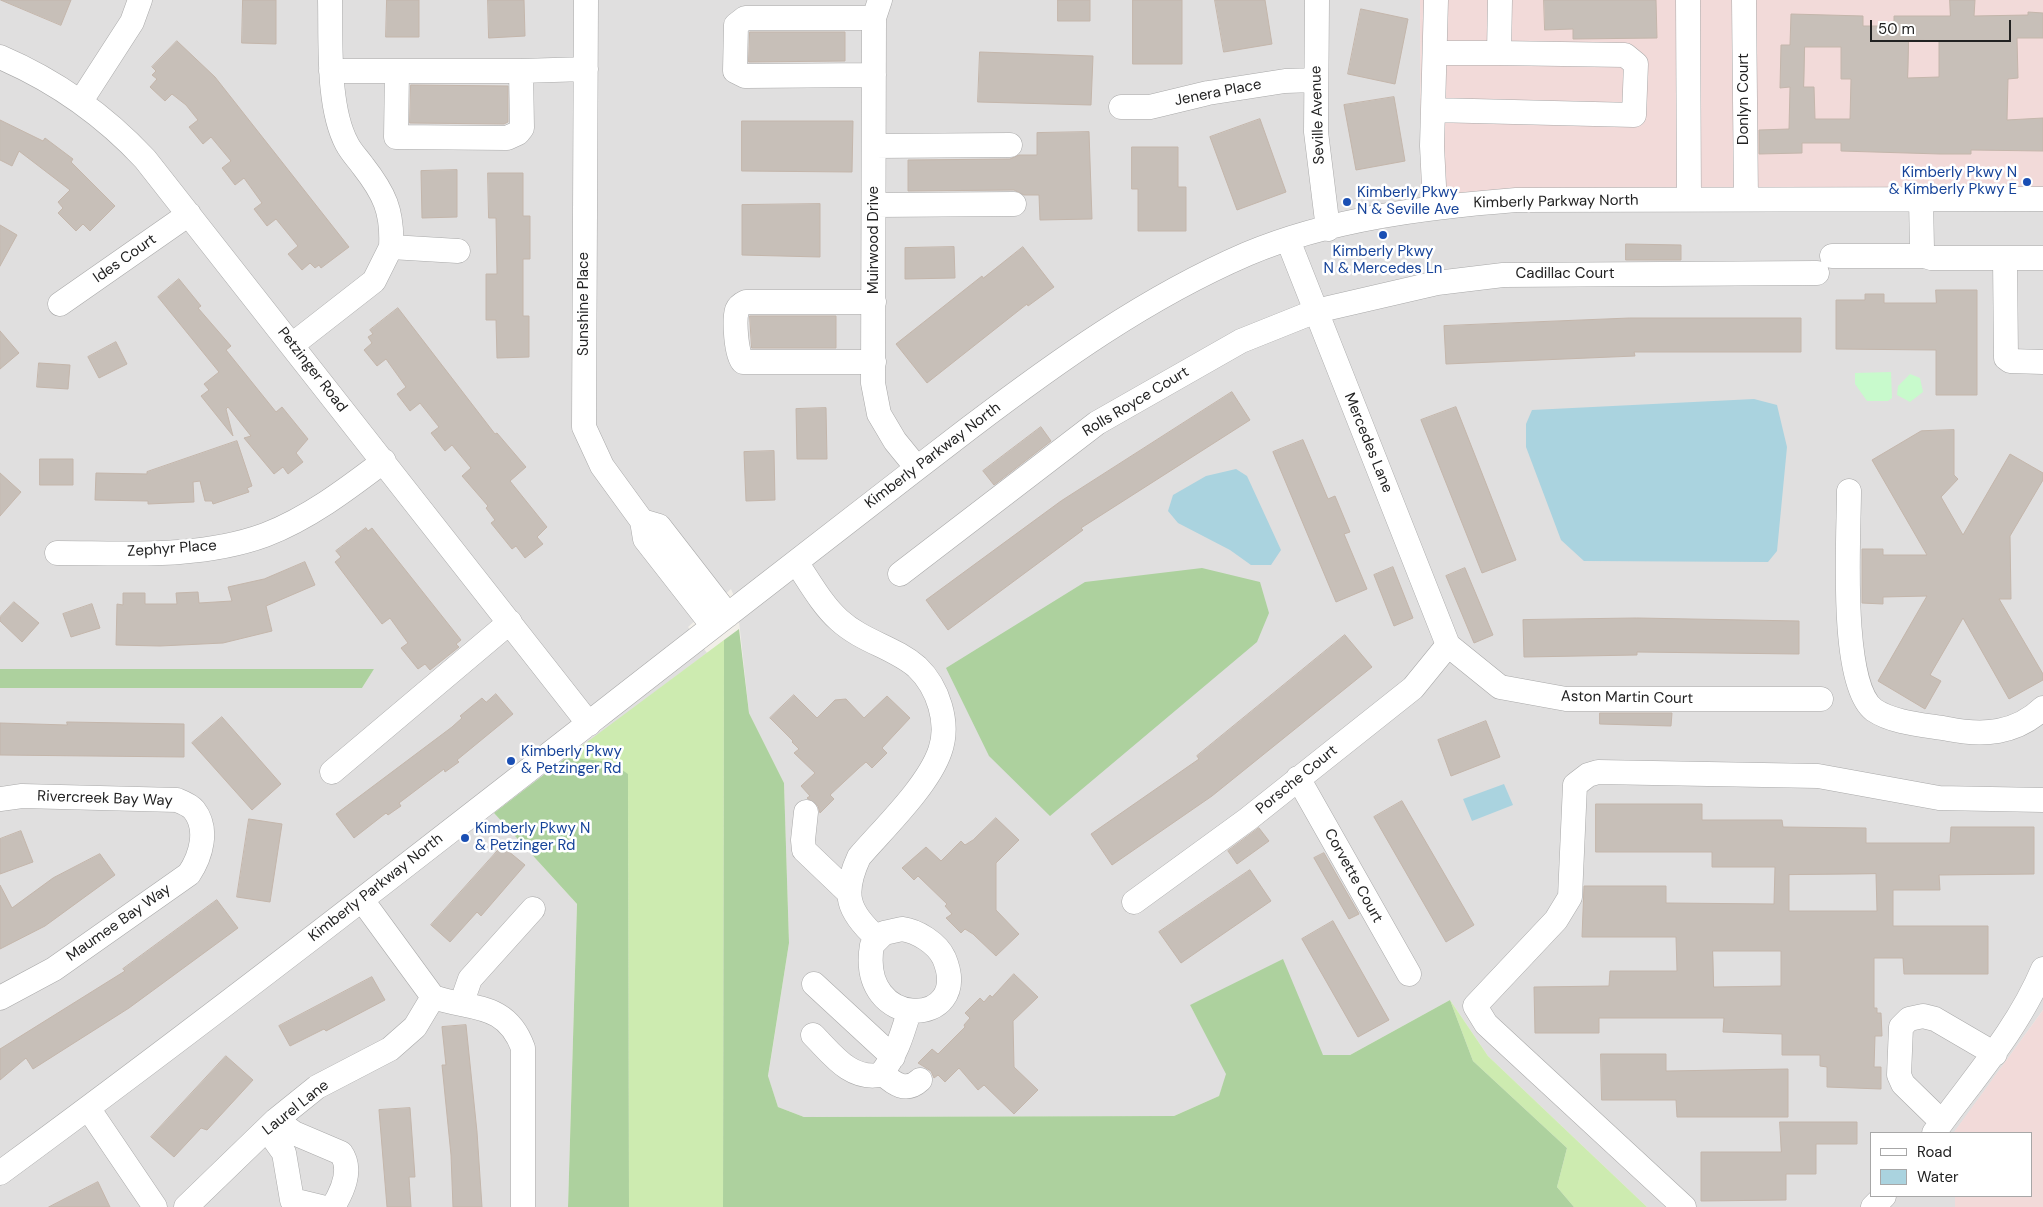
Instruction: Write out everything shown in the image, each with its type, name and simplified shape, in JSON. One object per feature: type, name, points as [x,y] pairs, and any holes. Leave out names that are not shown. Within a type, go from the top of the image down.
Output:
[{"type":"street","points":[[80,101],[132,22],[140,0]]},
{"type":"street","points":[[292,345],[374,281],[391,246],[392,229],[384,195],[347,144],[339,122],[331,71],[330,0]]},
{"type":"street","name":"Sunshine Place","points":[[586,0],[584,427],[602,466],[642,521],[644,539],[721,621]]},
{"type":"street","name":"Seville Avenue","points":[[1317,0],[1315,80],[1319,168],[1328,229]]},
{"type":"street","points":[[1435,206],[1432,155],[1436,0]]},
{"type":"street","points":[[1499,53],[1500,0]]},
{"type":"street","points":[[1688,0],[1690,199]]},
{"type":"street","name":"Donlyn Court","points":[[1744,0],[1746,198]]},
{"type":"street","points":[[874,75],[745,76],[735,71],[736,25],[745,18],[877,9]]},
{"type":"street","name":"Muirwood Drive","points":[[877,9],[874,75],[873,383],[879,414],[895,441],[917,468]]},
{"type":"street","points":[[1433,110],[1634,115],[1636,64],[1625,55],[1435,53]]},
{"type":"street","name":"Petzinger Road","points":[[0,57],[30,69],[80,101],[120,132],[145,159],[384,460],[589,724]]},
{"type":"street","points":[[331,71],[586,69]]},
{"type":"street","points":[[397,71],[396,137],[507,138],[518,134],[522,128],[521,71]]},
{"type":"street","name":"Jenera Place","points":[[1121,107],[1150,107],[1208,93],[1285,81],[1315,80]]},
{"type":"street","points":[[874,146],[1010,145]]},
{"type":"street","name":"Kimberly Parkway North","points":[[0,1173],[362,900],[1051,366],[1165,294],[1249,254],[1288,240],[1328,229],[1435,206],[1516,200],[1746,198],[2043,199]]},
{"type":"street","points":[[1921,199],[1922,249],[1925,256]]},
{"type":"street","points":[[875,206],[1014,204]]},
{"type":"street","name":"Ides Court","points":[[60,304],[189,214]]},
{"type":"street","name":"Mercedes Lane","points":[[1288,240],[1448,645]]},
{"type":"street","points":[[391,246],[458,251]]},
{"type":"street","points":[[1832,256],[2043,258]]},
{"type":"street","points":[[2005,258],[2006,358],[2010,361],[2043,362]]},
{"type":"street","name":"Cadillac Court","points":[[1316,311],[1437,283],[1503,275],[1817,274]]},
{"type":"street","points":[[874,302],[746,302],[740,304],[736,311],[737,347],[739,358],[743,362],[874,362]]},
{"type":"street","name":"Rolls Royce Court","points":[[900,574],[1097,423],[1241,341],[1316,311]]},
{"type":"street","name":"Zephyr Place","points":[[57,553],[179,552],[224,546],[256,537],[312,512],[348,488],[384,460]]},
{"type":"street","points":[[1849,491],[1849,616],[1854,670],[1864,698],[1874,710],[1901,720],[1974,733],[1998,732],[2016,727],[2032,718],[2043,708]]},
{"type":"street","points":[[796,562],[838,619],[867,641],[900,655],[928,679],[941,708],[943,736],[941,750],[931,770],[859,857],[852,874],[848,892],[853,911],[877,938]]},
{"type":"street","points":[[332,772],[510,622]]},
{"type":"street","name":"Aston Martin Court","points":[[1448,645],[1500,686],[1566,699],[1821,699]]},
{"type":"street","name":"Porsche Court","points":[[1134,902],[1248,819],[1413,688],[1448,645]]},
{"type":"street","points":[[1684,1207],[1486,1024],[1475,1006],[1556,920],[1570,897],[1575,785],[1580,780],[1598,772],[1818,776],[1939,798],[2043,800]]},
{"type":"street","name":"Corvette Court","points":[[1298,778],[1409,974]]},
{"type":"street","name":"Rivercreek Bay Way","points":[[0,799],[22,796],[177,800],[193,808],[200,821]]},
{"type":"street","points":[[806,812],[803,840],[804,850],[848,892]]},
{"type":"street","name":"Maumee Bay Way","points":[[0,998],[54,969],[188,874],[200,854],[202,842],[200,821]]},
{"type":"street","points":[[362,900],[433,997],[493,1010],[518,1035],[523,1048],[523,1207]]},
{"type":"street","points":[[462,1002],[470,979],[533,910]]},
{"type":"street","points":[[893,930],[911,930],[926,939],[942,954],[949,974],[945,995],[934,1007],[918,1012],[909,1012],[889,1002],[875,983],[870,956],[872,945],[877,938],[893,930]]},
{"type":"street","points":[[1995,1054],[1935,1019],[1923,1016],[1909,1018],[1901,1027],[1899,1075],[1938,1127],[1995,1054],[2036,985],[2043,969]]},
{"type":"street","points":[[814,984],[888,1065],[893,1083],[905,1087],[914,1086],[920,1080]]},
{"type":"street","name":"Laurel Lane","points":[[186,1207],[272,1125],[318,1087],[390,1049],[415,1027],[433,997]]},
{"type":"street","points":[[813,1036],[847,1069],[867,1077],[880,1075],[888,1065],[909,1012]]},
{"type":"street","points":[[88,1108],[155,1207]]},
{"type":"street","points":[[272,1125],[284,1153],[292,1200],[321,1207]]},
{"type":"street","points":[[272,1125],[341,1153],[345,1160],[345,1179],[333,1207]]},
{"type":"street","points":[[1873,1207],[1883,1197]]},
{"type":"shaded area","points":[[0,0],[1420,0],[1421,208],[2043,198],[2043,1010],[1955,1132],[1870,1132],[1870,1197],[1955,1197],[1955,1207],[1647,1207],[1488,1056],[1450,1000],[1350,1055],[1323,1055],[1190,1005],[1227,1074],[1219,1096],[1174,1116],[804,1117],[778,1107],[768,1077],[789,943],[784,783],[749,713],[737,603],[731,589],[688,627],[707,653],[494,813],[577,904],[568,1207],[0,1207],[0,688],[362,688],[374,669],[0,669]]},
{"type":"shaded area","points":[[1420,0],[2043,0],[2043,198],[1421,209]]},
{"type":"shaded area","points":[[2043,1010],[2043,1207],[1955,1207],[1955,1197],[2033,1197],[2033,1132],[1954,1132]]},
{"type":"green space","points":[[1891,372],[1892,398],[1888,401],[1867,401],[1855,384],[1855,373]]},
{"type":"green space","points":[[1910,374],[1920,378],[1923,392],[1910,402],[1897,395],[1898,386]]},
{"type":"green space","points":[[1202,568],[1260,582],[1269,613],[1257,642],[1050,816],[989,756],[946,668],[1085,582]]},
{"type":"green space","points":[[739,629],[749,713],[784,783],[789,943],[768,1076],[778,1107],[804,1117],[1174,1116],[1219,1096],[1226,1074],[1190,1005],[1283,959],[1323,1055],[1350,1055],[1450,1000],[1473,1061],[1567,1148],[1557,1187],[1574,1207],[723,1207],[724,640]]},
{"type":"green space","points":[[724,640],[723,1207],[629,1207],[628,775],[567,757]]},
{"type":"green space","points":[[0,669],[374,669],[362,688],[0,688]]},
{"type":"green space","points":[[567,757],[610,762],[628,774],[629,1207],[568,1207],[577,904],[494,813]]},
{"type":"green space","points":[[1450,1000],[1488,1056],[1647,1207],[1574,1207],[1557,1187],[1567,1148],[1473,1061]]},
{"type":"water","points":[[1754,399],[1777,405],[1787,447],[1777,551],[1768,562],[1584,561],[1561,540],[1526,447],[1526,424],[1532,410]]},
{"type":"water","points":[[1236,469],[1247,476],[1281,550],[1271,565],[1251,565],[1230,550],[1178,523],[1168,511],[1173,495],[1206,476]]},
{"type":"water","points":[[1504,784],[1513,805],[1472,821],[1463,799]]},
{"type":"building","points":[[1,0],[71,0],[61,25]]},
{"type":"building","points":[[243,0],[276,0],[276,44],[242,43]]},
{"type":"building","points":[[387,0],[419,0],[419,37],[386,37]]},
{"type":"building","points":[[488,0],[524,0],[525,36],[489,38]]},
{"type":"building","points":[[1058,0],[1090,0],[1090,21],[1058,21]]},
{"type":"building","points":[[1133,0],[1182,0],[1182,64],[1133,64]]},
{"type":"building","points":[[1215,0],[1265,0],[1272,44],[1224,52]]},
{"type":"building","points":[[1544,0],[1656,0],[1657,38],[1573,39],[1573,29],[1545,30]]},
{"type":"building","points":[[1950,0],[1975,0],[1974,16],[2028,15],[2028,12],[2043,13],[2043,38],[2017,38],[2018,78],[2008,79],[2007,120],[2043,118],[2043,151],[1971,150],[1971,154],[1940,154],[1841,151],[1841,143],[1802,143],[1802,153],[1759,154],[1759,130],[1789,129],[1790,87],[1780,88],[1781,45],[1790,45],[1791,14],[1863,16],[1863,26],[1894,26],[1894,16],[1950,16]],"holes":[[[1909,40],[1939,41],[1939,77],[1908,78]],[[1805,47],[1841,47],[1841,79],[1851,79],[1850,119],[1815,119],[1814,87],[1804,87]]]},
{"type":"building","points":[[1361,9],[1408,19],[1395,84],[1348,74]]},
{"type":"building","points":[[750,32],[845,32],[845,61],[749,62]]},
{"type":"building","points":[[177,41],[215,77],[349,247],[321,268],[319,265],[315,268],[310,263],[302,270],[288,254],[298,246],[276,219],[267,226],[254,209],[262,203],[244,178],[235,185],[222,168],[231,161],[211,137],[203,144],[189,127],[198,120],[186,105],[172,94],[165,101],[150,87],[157,79],[152,75],[156,71],[152,67]]},
{"type":"building","points":[[980,52],[1093,56],[1091,105],[978,102]]},
{"type":"building","points":[[411,85],[508,86],[508,122],[504,124],[410,123]]},
{"type":"building","points":[[1394,97],[1405,161],[1356,170],[1344,105]]},
{"type":"building","points":[[1260,119],[1286,192],[1237,210],[1210,137]]},
{"type":"building","points":[[0,120],[43,141],[45,138],[73,159],[71,162],[115,206],[90,231],[83,224],[76,231],[58,213],[63,208],[58,202],[70,190],[19,151],[12,166],[0,160]]},
{"type":"building","points":[[742,121],[853,121],[852,172],[742,171]]},
{"type":"building","points":[[1089,132],[1092,219],[1040,220],[1039,195],[1024,195],[1014,190],[908,191],[908,160],[1010,159],[1019,155],[1037,155],[1037,133]]},
{"type":"building","points":[[1132,147],[1178,147],[1178,187],[1186,187],[1186,231],[1138,231],[1138,189],[1132,189]]},
{"type":"building","points":[[457,170],[457,217],[422,218],[421,171]]},
{"type":"building","points":[[488,173],[523,173],[523,216],[530,216],[530,259],[523,259],[523,316],[529,316],[529,357],[497,358],[496,320],[486,320],[486,274],[497,274],[496,218],[489,218]]},
{"type":"building","points":[[820,204],[820,257],[742,255],[742,205]]},
{"type":"building","points":[[0,225],[17,235],[0,266]]},
{"type":"building","points":[[1626,244],[1681,245],[1681,260],[1626,260]]},
{"type":"building","points":[[954,247],[955,278],[905,279],[905,248]]},
{"type":"building","points":[[1023,247],[1054,287],[1028,306],[1027,304],[927,383],[896,344],[982,276],[983,278]]},
{"type":"building","points":[[179,279],[201,306],[198,308],[231,346],[226,350],[276,412],[282,407],[308,439],[296,453],[303,462],[288,474],[283,467],[274,474],[244,438],[251,436],[228,407],[226,409],[233,436],[201,396],[209,390],[204,384],[219,372],[158,297]]},
{"type":"building","points":[[1936,290],[1977,290],[1977,395],[1936,395],[1936,350],[1836,349],[1836,300],[1865,300],[1865,294],[1884,294],[1884,303],[1936,303]]},
{"type":"building","points":[[398,308],[495,434],[497,433],[526,467],[510,481],[547,527],[537,537],[543,544],[525,558],[516,546],[512,549],[491,523],[495,520],[486,508],[488,506],[462,476],[471,468],[452,445],[445,451],[431,433],[439,427],[420,403],[410,411],[397,394],[406,387],[386,359],[377,366],[364,350],[372,343],[368,337],[373,334],[370,330]]},
{"type":"building","points":[[750,316],[836,316],[836,348],[752,348]]},
{"type":"building","points":[[1630,318],[1801,318],[1801,352],[1634,352],[1635,356],[1446,364],[1444,326]]},
{"type":"building","points":[[0,331],[19,353],[0,369]]},
{"type":"building","points":[[116,342],[127,364],[99,378],[88,357]]},
{"type":"building","points":[[39,363],[70,365],[68,389],[37,387]]},
{"type":"building","points":[[1232,392],[1250,420],[1081,528],[1083,530],[948,630],[926,600],[1061,501]]},
{"type":"building","points":[[1456,407],[1516,560],[1482,573],[1421,420]]},
{"type":"building","points":[[826,408],[827,459],[797,459],[796,409]]},
{"type":"building","points":[[1041,427],[1051,441],[994,485],[983,471]]},
{"type":"building","points":[[1954,430],[1954,475],[1958,479],[1941,497],[1963,535],[2010,454],[2043,473],[2043,480],[2010,536],[2011,599],[1999,599],[2043,674],[2043,680],[2009,699],[1963,618],[1930,675],[1941,681],[1925,709],[1878,681],[1927,596],[1883,597],[1883,604],[1862,603],[1862,549],[1883,549],[1883,555],[1927,555],[1872,460],[1921,431]]},
{"type":"building","points":[[1303,440],[1328,499],[1335,496],[1350,532],[1344,534],[1367,589],[1336,602],[1273,452]]},
{"type":"building","points":[[237,441],[252,486],[247,488],[249,492],[213,504],[212,501],[205,501],[200,481],[193,482],[194,502],[148,504],[148,501],[95,500],[96,473],[147,474],[147,472]]},
{"type":"building","points":[[774,451],[775,500],[746,501],[744,452]]},
{"type":"building","points":[[40,459],[73,459],[73,485],[40,485]]},
{"type":"building","points":[[0,473],[21,492],[0,516]]},
{"type":"building","points":[[366,528],[368,531],[372,528],[461,640],[456,644],[459,647],[430,670],[425,664],[418,669],[401,648],[408,643],[390,618],[382,624],[335,562],[341,557],[336,551]]},
{"type":"building","points":[[305,562],[315,585],[266,606],[272,631],[223,643],[160,646],[116,645],[117,604],[123,605],[123,593],[145,593],[145,604],[177,604],[176,593],[198,592],[199,603],[232,601],[228,587],[264,579]]},
{"type":"building","points":[[1393,567],[1413,618],[1394,626],[1374,575]]},
{"type":"building","points":[[1465,568],[1493,635],[1474,643],[1446,576]]},
{"type":"building","points":[[14,602],[39,623],[22,642],[0,621],[0,617]]},
{"type":"building","points":[[92,604],[100,628],[71,637],[63,614]]},
{"type":"building","points":[[1637,618],[1799,621],[1799,654],[1637,652],[1637,655],[1524,657],[1523,620]]},
{"type":"building","points":[[1345,635],[1372,667],[1212,796],[1112,865],[1091,834],[1199,759],[1197,756]]},
{"type":"building","points":[[496,694],[513,714],[457,760],[459,762],[445,772],[444,769],[399,803],[401,806],[388,815],[386,813],[354,838],[336,814],[452,727],[462,718],[460,716],[482,698],[486,702]]},
{"type":"building","points":[[794,695],[817,718],[835,700],[846,699],[864,718],[887,696],[910,718],[882,748],[887,753],[872,768],[866,762],[859,768],[830,795],[834,799],[820,813],[818,806],[807,798],[810,796],[801,786],[815,773],[794,753],[799,749],[770,718]]},
{"type":"building","points":[[1600,713],[1672,713],[1671,726],[1600,724]]},
{"type":"building","points":[[222,717],[281,784],[252,810],[192,743]]},
{"type":"building","points":[[1486,721],[1500,757],[1451,776],[1438,740]]},
{"type":"building","points":[[67,722],[184,724],[184,757],[0,755],[0,723],[67,725]]},
{"type":"building","points":[[1402,801],[1474,925],[1446,942],[1374,817]]},
{"type":"building","points":[[1596,804],[1702,804],[1702,820],[1782,820],[1783,827],[1866,828],[1866,843],[1950,843],[1951,827],[2034,827],[2034,874],[1939,875],[1940,890],[1893,890],[1893,926],[1988,926],[1988,974],[1904,974],[1903,958],[1874,958],[1874,1008],[1877,1008],[1877,1013],[1881,1013],[1882,1036],[1875,1036],[1874,1067],[1881,1067],[1881,1089],[1827,1087],[1827,1067],[1820,1066],[1820,1055],[1782,1055],[1782,1034],[1723,1032],[1724,1018],[1599,1018],[1599,1033],[1535,1033],[1534,987],[1609,986],[1610,971],[1677,971],[1676,937],[1582,937],[1584,886],[1666,886],[1666,903],[1774,904],[1775,867],[1712,867],[1712,852],[1596,852]],"holes":[[[1876,874],[1877,911],[1789,911],[1789,875]],[[1713,951],[1781,951],[1781,986],[1714,987]]]},
{"type":"building","points":[[996,818],[1019,840],[996,863],[996,910],[1019,934],[996,956],[973,934],[965,929],[961,933],[946,918],[952,914],[945,906],[947,904],[918,876],[914,880],[902,868],[926,847],[941,861],[961,841],[965,845],[973,840]]},
{"type":"building","points":[[249,819],[282,824],[270,902],[237,897]]},
{"type":"building","points":[[1259,828],[1269,841],[1237,864],[1228,851]]},
{"type":"building","points":[[21,831],[33,862],[0,874],[0,839]]},
{"type":"building","points":[[502,846],[525,865],[481,916],[477,912],[450,942],[431,925]]},
{"type":"building","points":[[1324,853],[1359,914],[1349,919],[1314,858]]},
{"type":"building","points":[[100,854],[115,875],[45,926],[0,949],[0,885],[12,908],[53,878]]},
{"type":"building","points":[[1250,870],[1271,901],[1181,963],[1159,932]]},
{"type":"building","points":[[217,900],[238,928],[129,1008],[33,1069],[26,1058],[0,1080],[0,1049],[125,971],[123,969]]},
{"type":"building","points":[[1333,921],[1389,1020],[1358,1037],[1302,939]]},
{"type":"building","points":[[1014,974],[1038,997],[1013,1021],[1014,1067],[1038,1090],[1014,1114],[984,1085],[978,1090],[959,1068],[945,1082],[938,1075],[934,1078],[931,1071],[918,1063],[932,1049],[938,1054],[965,1027],[964,1025],[970,1018],[965,1013],[980,998],[984,1002],[990,995],[992,997]]},
{"type":"building","points":[[372,977],[385,1000],[326,1031],[324,1029],[290,1046],[279,1026]]},
{"type":"building","points":[[466,1025],[477,1132],[482,1207],[453,1207],[451,1155],[442,1065],[446,1065],[442,1027]]},
{"type":"building","points":[[1601,1054],[1666,1054],[1666,1071],[1788,1069],[1788,1117],[1677,1117],[1676,1100],[1602,1100]]},
{"type":"building","points":[[226,1056],[253,1080],[207,1130],[201,1128],[174,1157],[151,1137]]},
{"type":"building","points":[[410,1108],[415,1177],[409,1177],[411,1207],[387,1207],[379,1110]]},
{"type":"building","points":[[1780,1122],[1857,1122],[1857,1144],[1816,1144],[1816,1174],[1786,1174],[1786,1200],[1701,1201],[1701,1152],[1781,1152]]},
{"type":"building","points":[[98,1182],[110,1207],[49,1207]]},
{"type":"place","name":"Kimberly Pkwy N & Kimberly Pkwy E","points":[[2027,182]]},
{"type":"place","name":"Kimberly Pkwy N & Seville Ave","points":[[1347,202]]},
{"type":"place","name":"Kimberly Pkwy N & Mercedes Ln","points":[[1383,235]]},
{"type":"place","name":"Kimberly Pkwy & Petzinger Rd","points":[[511,761]]},
{"type":"place","name":"Kimberly Pkwy N & Petzinger Rd","points":[[465,838]]}]
